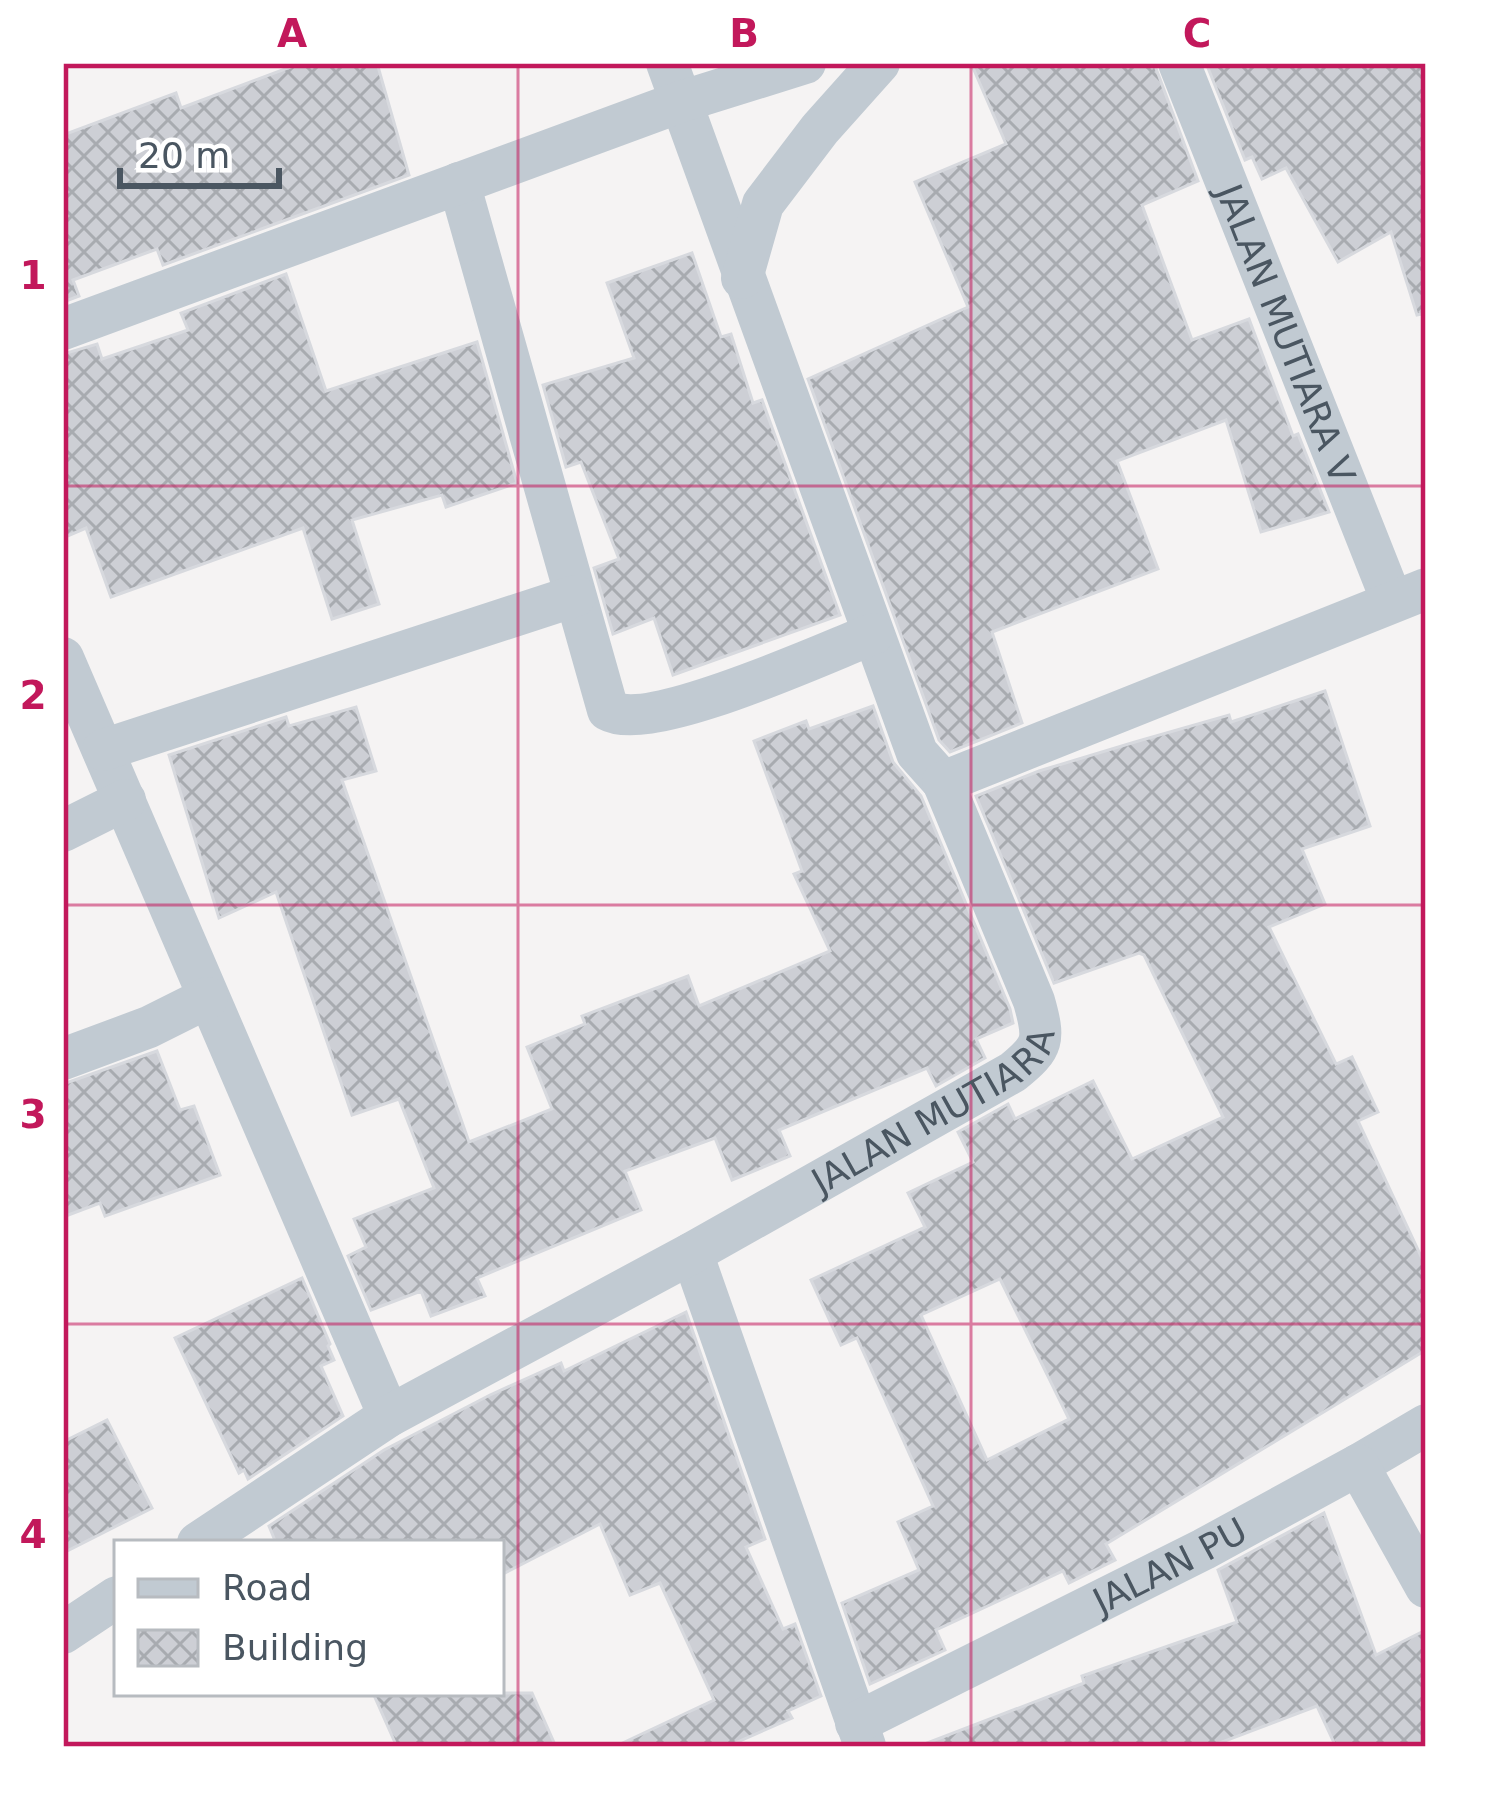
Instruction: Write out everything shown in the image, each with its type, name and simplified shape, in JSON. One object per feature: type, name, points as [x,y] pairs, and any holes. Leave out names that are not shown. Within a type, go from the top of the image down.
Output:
[{"type":"street","points":[[63,329],[459,183],[673,82],[805,63]]},
{"type":"street","points":[[742,278],[763,204],[820,129],[879,63]]},
{"type":"street","name":"JALAN MUTIARA V","points":[[1179,63],[1409,595]]},
{"type":"street","points":[[673,82],[917,753],[943,782],[1409,595]]},
{"type":"street","points":[[459,183],[608,710],[630,717],[688,705],[873,634]]},
{"type":"street","points":[[104,750],[575,596]]},
{"type":"street","points":[[63,658],[389,1416]]},
{"type":"street","name":"JALAN MUTIARA","points":[[203,1540],[389,1416],[692,1253],[1013,1072],[1037,1052],[1042,1029],[1034,1001],[943,782]]},
{"type":"street","points":[[63,831],[125,800]]},
{"type":"street","points":[[63,1060],[149,1027],[207,998]]},
{"type":"street","name":"JALAN PU","points":[[692,1253],[860,1735],[1426,1424]]},
{"type":"street","points":[[1358,1465],[1426,1587]]},
{"type":"street","points":[[63,1633],[114,1599]]},
{"type":"building","points":[[301,63],[377,63],[409,175],[163,265],[157,249],[73,280],[79,296],[63,302],[63,135],[176,93],[181,108]]},
{"type":"building","points":[[971,63],[1154,63],[1198,181],[1142,205],[1192,340],[1249,319],[1293,436],[1298,434],[1329,512],[1261,532],[1226,420],[1117,461],[1158,569],[992,632],[1022,723],[950,752],[939,740],[808,379],[968,307],[915,182],[1006,144]]},
{"type":"building","points":[[1206,63],[1426,63],[1426,313],[1417,315],[1391,232],[1338,262],[1286,168],[1262,179],[1252,157],[1245,160]]},
{"type":"building","points":[[692,253],[721,337],[731,334],[753,403],[762,400],[840,615],[673,675],[654,618],[613,634],[594,568],[619,559],[581,462],[566,467],[543,385],[634,358],[607,283]]},
{"type":"building","points":[[286,274],[326,391],[477,342],[517,483],[446,507],[442,495],[352,520],[379,604],[332,619],[303,528],[111,597],[86,528],[63,538],[63,354],[97,344],[102,359],[188,330],[181,313]]},
{"type":"building","points":[[1325,691],[1370,826],[1302,849],[1325,904],[1269,927],[1336,1064],[1352,1057],[1378,1112],[1358,1121],[1426,1267],[1426,1350],[1106,1544],[1115,1560],[1069,1583],[1063,1571],[936,1630],[945,1650],[870,1684],[842,1603],[919,1570],[898,1522],[933,1506],[857,1338],[841,1345],[811,1280],[925,1227],[908,1193],[973,1162],[958,1132],[1008,1104],[1015,1119],[1093,1081],[1132,1159],[1223,1117],[1144,955],[1054,983],[976,796],[1135,742],[1229,715],[1231,722]],"holes":[[[1000,1279],[1069,1419],[987,1460],[921,1315]]]},
{"type":"building","points":[[873,706],[893,762],[921,796],[1010,1009],[1013,1023],[976,1039],[985,1058],[936,1086],[927,1068],[779,1130],[790,1156],[732,1180],[715,1138],[625,1171],[641,1210],[477,1278],[485,1296],[431,1316],[421,1291],[371,1310],[348,1256],[366,1247],[354,1219],[434,1188],[399,1099],[352,1115],[276,892],[219,918],[169,755],[286,717],[289,726],[356,707],[376,771],[342,780],[469,1142],[552,1109],[527,1047],[585,1024],[582,1016],[688,976],[699,1006],[830,951],[794,874],[802,871],[754,741],[806,721],[809,729]]},
{"type":"building","points":[[157,1051],[180,1110],[194,1106],[220,1175],[105,1216],[100,1203],[63,1217],[63,1084]]},
{"type":"building","points":[[302,1278],[330,1344],[334,1360],[321,1366],[343,1416],[248,1479],[244,1470],[239,1473],[175,1338]]},
{"type":"building","points":[[686,1312],[765,1539],[746,1547],[783,1629],[795,1624],[821,1696],[788,1711],[792,1718],[726,1747],[614,1747],[714,1700],[660,1583],[630,1595],[600,1524],[504,1573],[504,1540],[275,1540],[269,1526],[384,1450],[561,1363],[564,1371]]},
{"type":"building","points":[[107,1420],[152,1508],[63,1553],[63,1442]]},
{"type":"building","points":[[1324,1513],[1376,1655],[1426,1630],[1426,1747],[1336,1747],[1317,1706],[1209,1747],[927,1747],[927,1743],[1084,1683],[1082,1676],[1237,1622],[1218,1570]]},
{"type":"building","points":[[532,1693],[556,1747],[397,1747],[374,1696]]}]
